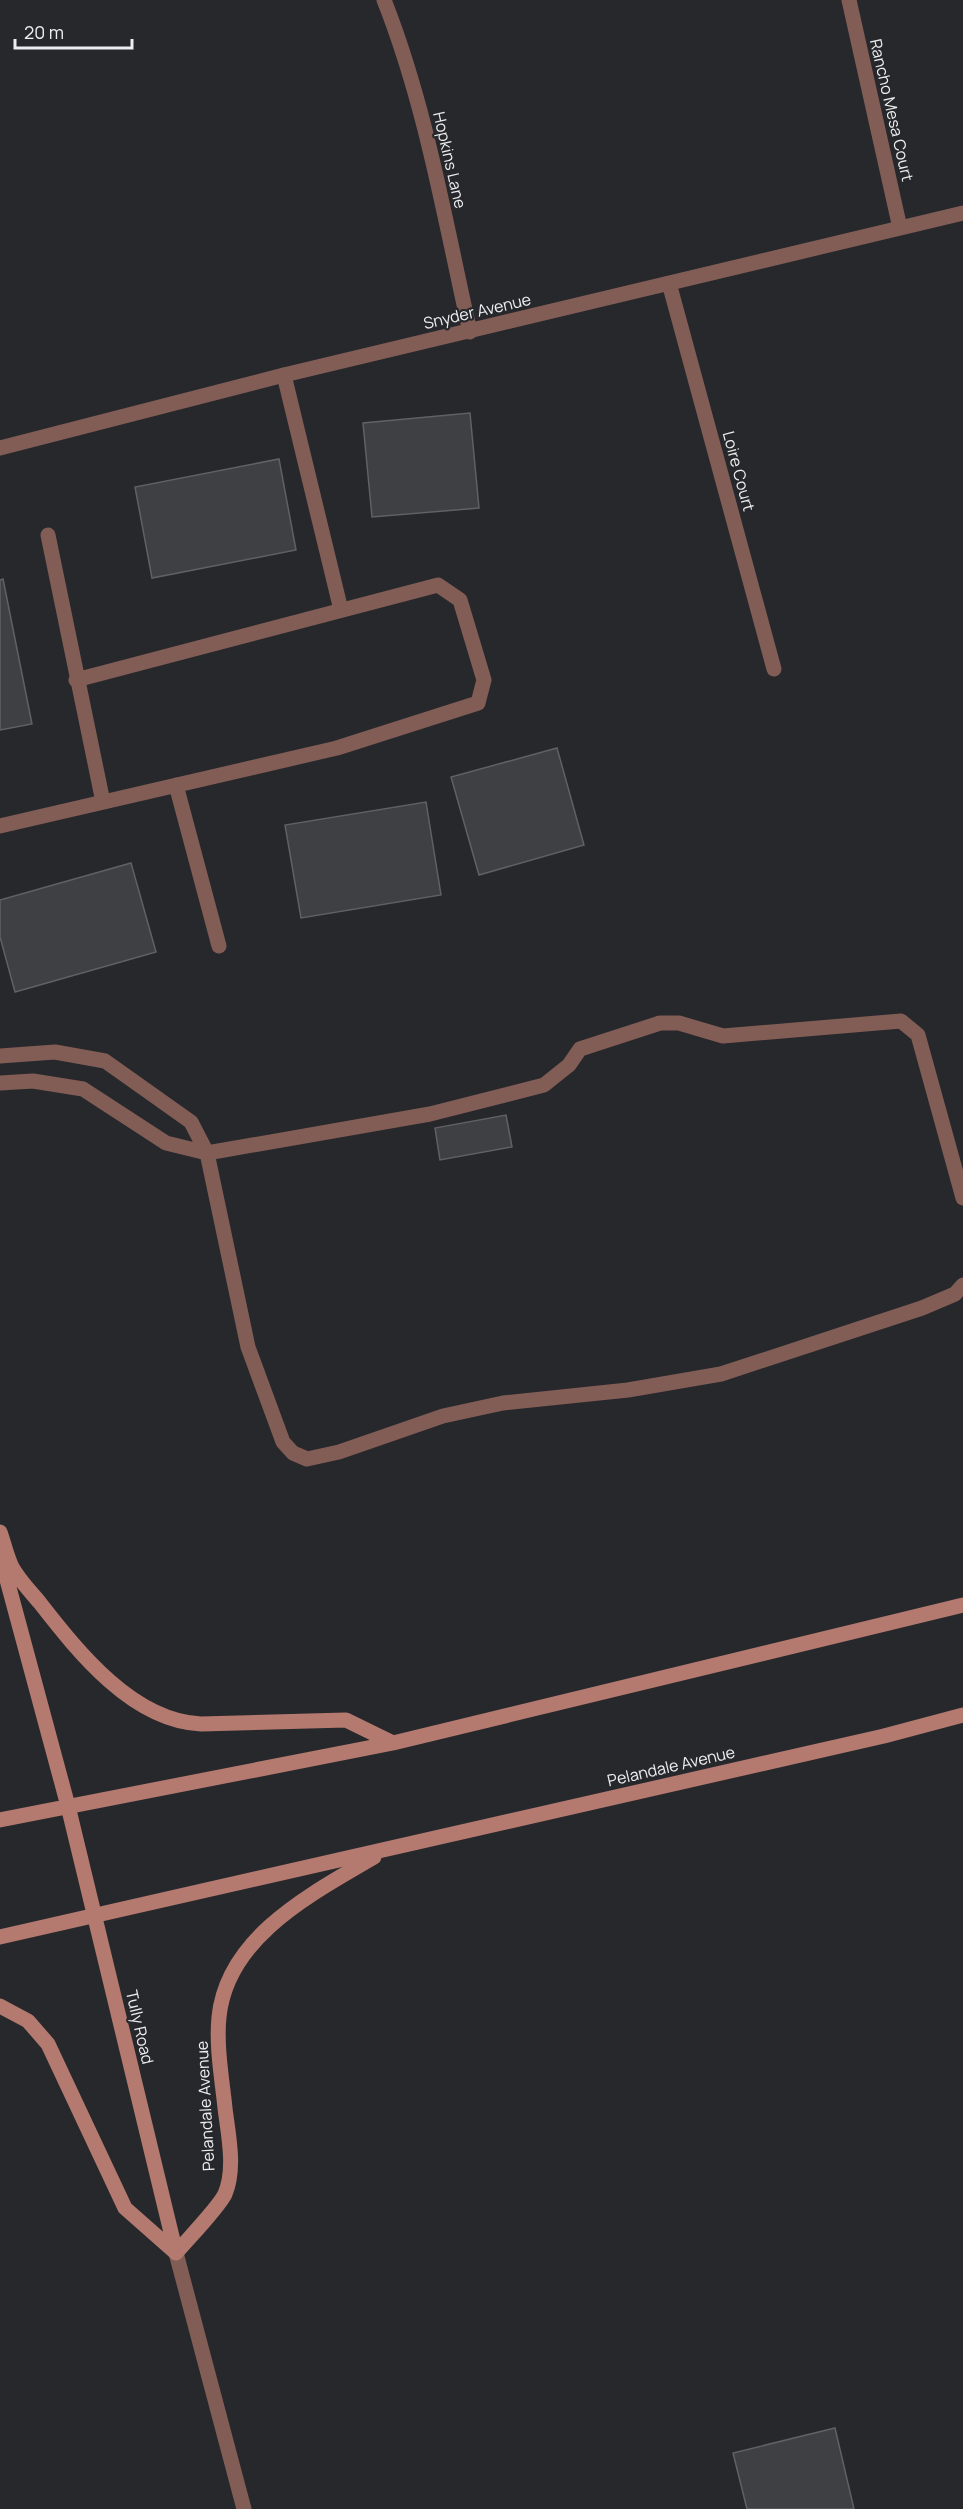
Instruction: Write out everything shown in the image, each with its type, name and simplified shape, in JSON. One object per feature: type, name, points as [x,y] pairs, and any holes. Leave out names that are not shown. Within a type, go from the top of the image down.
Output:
[{"type":"main road","points":[[0,1532],[12,1567],[64,1634],[103,1676],[147,1708],[184,1723],[346,1720],[393,1743]]},
{"type":"main road","name":"Tully Road","points":[[0,1554],[68,1806],[176,2253]]},
{"type":"main road","points":[[0,1820],[393,1743],[963,1605]]},
{"type":"main road","name":"Pelandale Avenue","points":[[0,1937],[861,1741],[963,1715]]},
{"type":"main road","name":"Pelandale Avenue","points":[[176,2253],[225,2194],[230,2163],[219,2018],[225,1991],[233,1974],[245,1953],[262,1932],[324,1886],[387,1849]]},
{"type":"main road","points":[[0,2006],[28,2021],[48,2044],[124,2208],[176,2253]]},
{"type":"street","name":"Hopkins Lane","points":[[384,0],[402,44],[422,119],[470,332]]},
{"type":"street","name":"Rancho Mesa Court","points":[[849,0],[900,228]]},
{"type":"street","name":"Snyder Avenue","points":[[0,448],[284,375],[963,213]]},
{"type":"street","name":"Loire Court","points":[[669,283],[774,669]]},
{"type":"street","points":[[284,375],[341,610]]},
{"type":"street","points":[[48,535],[76,680],[103,802]]},
{"type":"street","points":[[0,826],[337,748],[478,703],[484,680],[460,600],[438,585],[76,680]]},
{"type":"street","points":[[176,785],[219,946]]},
{"type":"street","points":[[0,1083],[33,1081],[83,1089],[166,1143],[207,1153],[430,1113],[544,1085],[569,1065],[580,1049],[660,1023],[679,1023],[723,1036],[901,1021],[918,1035],[963,1198]]},
{"type":"street","points":[[0,1056],[55,1052],[105,1061],[191,1122],[207,1153],[248,1347],[283,1442],[293,1453],[306,1459],[339,1452],[443,1416],[503,1404],[628,1390],[721,1374],[922,1308],[955,1294],[963,1286]]},
{"type":"street","name":"Tully Road","points":[[176,2253],[244,2509]]},
{"type":"building","points":[[470,413],[479,508],[372,517],[363,423]]},
{"type":"building","points":[[279,459],[296,550],[152,578],[135,487]]},
{"type":"building","points":[[3,579],[32,724],[0,730],[0,580]]},
{"type":"building","points":[[557,748],[584,845],[479,875],[451,777]]},
{"type":"building","points":[[426,802],[441,895],[301,918],[285,825]]},
{"type":"building","points":[[131,863],[156,952],[15,992],[0,937],[0,900]]},
{"type":"building","points":[[506,1115],[512,1147],[440,1160],[435,1128]]},
{"type":"building","points":[[835,2428],[854,2509],[747,2509],[733,2453]]}]
